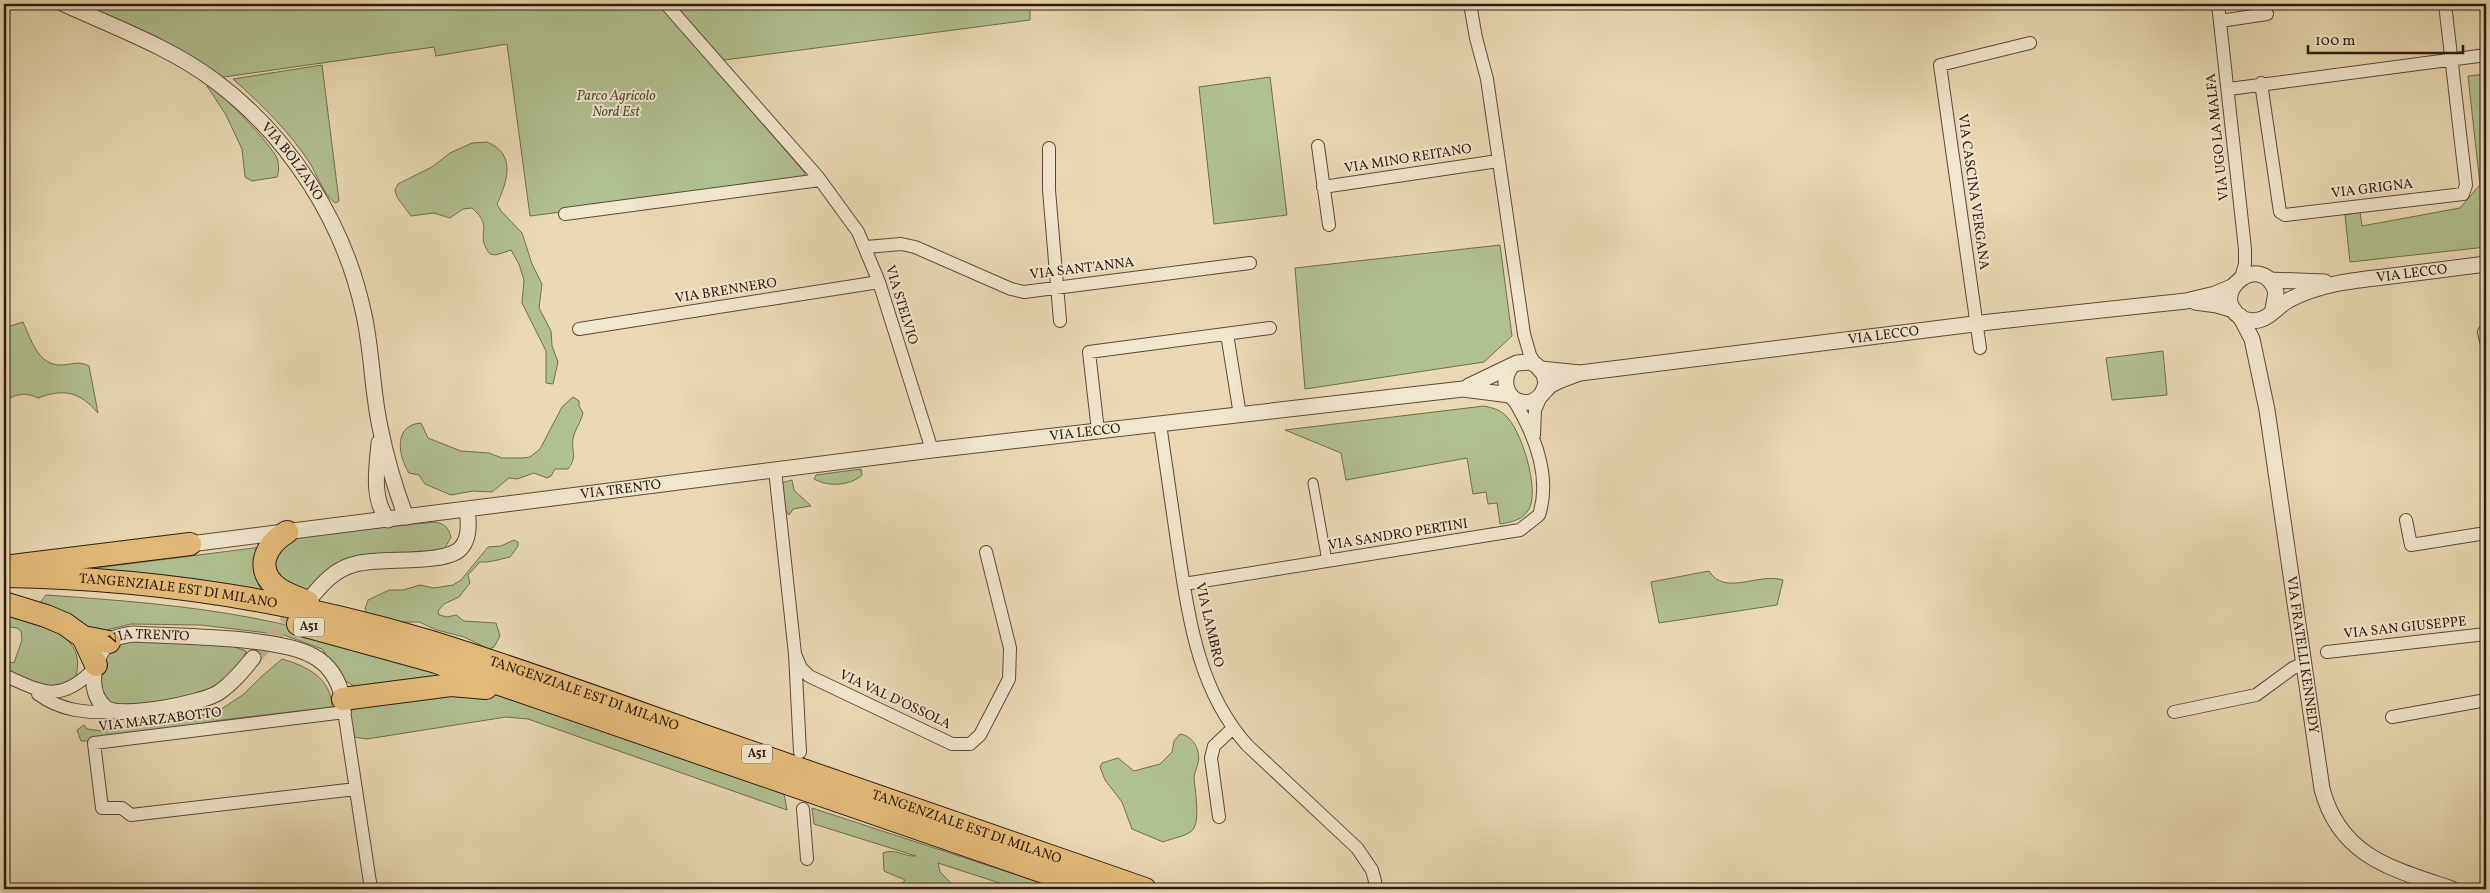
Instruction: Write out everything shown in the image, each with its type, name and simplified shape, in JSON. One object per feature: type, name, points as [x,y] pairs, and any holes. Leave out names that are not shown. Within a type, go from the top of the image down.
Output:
[{"type":"highway","points":[[287,532],[276,538],[266,551],[266,570],[272,582],[286,593],[367,626]]},
{"type":"highway","points":[[4,567],[190,544]]},
{"type":"highway","name":"TANGENZIALE EST DI MILANO","points":[[4,576],[61,577],[217,594],[308,611],[427,641],[1145,889]]},
{"type":"highway","name":"TANGENZIALE EST DI MILANO","points":[[4,590],[50,591],[176,602],[299,624],[436,662],[1093,889]]},
{"type":"highway","points":[[4,603],[65,624],[83,637],[109,642]]},
{"type":"highway","points":[[83,637],[96,666]]},
{"type":"highway","points":[[344,706],[440,686],[470,686],[604,720]]},
{"type":"street","name":"VIA BOLZANO","points":[[64,4],[174,56],[214,80],[254,115],[290,157],[308,182],[334,227],[357,287],[364,316],[380,426]]},
{"type":"street","name":"VIA STELVIO","points":[[666,4],[820,180],[844,211],[866,248],[879,282],[932,450]]},
{"type":"street","points":[[1470,4],[1476,38],[1487,79],[1524,334],[1530,355],[1546,379],[1535,410],[1534,442]]},
{"type":"street","name":"VIA UGO LA MALFA","points":[[2218,4],[2229,89],[2245,249],[2245,264],[2237,282]]},
{"type":"street","points":[[2445,4],[2451,60]]},
{"type":"street","points":[[2220,21],[2267,14]]},
{"type":"street","name":"VIA CASCINA VERGANA","points":[[1977,324],[1940,65],[2030,43]]},
{"type":"street","points":[[2229,89],[2261,83],[2486,55]]},
{"type":"street","name":"VIA GRIGNA","points":[[2261,83],[2280,212],[2285,215],[2458,195],[2463,194],[2466,190],[2451,60]]},
{"type":"street","points":[[1318,146],[1328,225]]},
{"type":"street","points":[[1049,148],[1048,190],[1060,321]]},
{"type":"street","name":"VIA MINO REITANO","points":[[1323,187],[1498,161]]},
{"type":"street","points":[[565,214],[820,180]]},
{"type":"street","name":"VIA SANT'ANNA","points":[[866,248],[901,244],[915,247],[1011,289],[1024,292],[1250,263]]},
{"type":"street","name":"VIA UGO LA MALFA","points":[[2245,249],[2266,278]]},
{"type":"street","name":"VIA LECCO","points":[[1463,389],[1514,366],[1530,362],[1539,367],[1580,373],[1977,324],[2186,301],[2219,292],[2251,274],[2266,278],[2339,282],[2486,264]]},
{"type":"street","points":[[2266,278],[2276,294],[2270,313]]},
{"type":"street","name":"VIA BRENNERO","points":[[579,329],[879,282]]},
{"type":"street","points":[[2237,282],[2230,300],[2237,313]]},
{"type":"street","name":"VIA LECCO","points":[[2186,301],[2217,305],[2255,321],[2297,296],[2339,282]]},
{"type":"street","name":"VIA FRATELLI KENNEDY","points":[[2237,313],[2249,331],[2255,350],[2267,410],[2322,789],[2327,807],[2335,822],[2357,847],[2378,862],[2452,889]]},
{"type":"street","name":"VIA FRATELLI KENNEDY","points":[[2255,350],[2259,328],[2270,313]]},
{"type":"street","points":[[1977,324],[1980,348]]},
{"type":"street","points":[[1098,431],[1089,352],[1270,328]]},
{"type":"street","points":[[1227,334],[1240,414]]},
{"type":"street","points":[[1524,334],[1524,347],[1505,379],[1511,396],[1534,442]]},
{"type":"street","name":"VIA LECCO","points":[[932,450],[1463,389],[1511,396],[1524,402],[1531,402],[1551,386],[1580,373]]},
{"type":"street","name":"VIA LAMBRO","points":[[1160,424],[1184,584],[1198,660],[1214,698],[1232,729],[1247,745],[1357,848],[1372,870],[1377,889]]},
{"type":"street","points":[[380,426],[396,492],[406,517]]},
{"type":"street","points":[[380,426],[377,497],[388,520]]},
{"type":"street","name":"VIA SANDRO PERTINI","points":[[1184,584],[1520,530],[1539,515],[1544,490],[1534,442]]},
{"type":"street","name":"VIA TRENTO","points":[[190,544],[467,511],[932,450]]},
{"type":"street","points":[[775,470],[795,654],[800,752]]},
{"type":"street","points":[[1314,483],[1327,561]]},
{"type":"street","points":[[312,595],[334,573],[352,564],[439,557],[456,552],[466,540],[468,530],[467,511]]},
{"type":"street","points":[[2406,520],[2411,545],[2486,532]]},
{"type":"street","name":"VIA VAL D'OSSOLA","points":[[795,654],[801,668],[810,676],[952,744],[963,746],[970,744],[980,735],[1005,690],[1011,665],[1010,648],[986,552]]},
{"type":"street","name":"VIA TRENTO","points":[[100,702],[94,686],[96,666],[100,653],[109,642],[119,636],[133,634],[228,640],[294,649],[313,656],[330,670],[338,683],[344,706]]},
{"type":"street","name":"VIA SAN GIUSEPPE","points":[[2327,652],[2486,634]]},
{"type":"street","points":[[100,702],[107,709],[114,712],[144,710],[209,697],[227,686],[253,658]]},
{"type":"street","points":[[2174,712],[2256,695],[2293,668],[2305,663]]},
{"type":"street","name":"VIA MARZABOTTO","points":[[43,693],[60,693],[70,689],[96,666]]},
{"type":"street","name":"VIA MARZABOTTO","points":[[4,675],[43,693],[86,706],[94,707],[100,702]]},
{"type":"street","name":"VIA MARZABOTTO","points":[[30,688],[45,699],[76,711],[114,712]]},
{"type":"street","points":[[2392,718],[2486,700]]},
{"type":"street","points":[[344,706],[371,889]]},
{"type":"street","name":"VIA MARZABOTTO","points":[[344,706],[94,743],[102,808],[104,810],[122,808],[131,815],[356,789]]},
{"type":"street","points":[[1219,817],[1211,758],[1214,746],[1232,729]]},
{"type":"street","points":[[803,809],[807,859]]},
{"type":"green space","name":"Parco Agricolo Nord Est","points":[[76,4],[1030,4],[1030,20],[709,62],[805,173],[802,181],[530,216],[507,44],[436,56],[434,47],[217,78]]},
{"type":"green space","points":[[322,65],[339,201],[336,203],[325,192],[311,165],[285,130],[233,79]]},
{"type":"green space","points":[[2486,74],[2486,247],[2350,262],[2345,215],[2360,212],[2362,226],[2460,208],[2480,185],[2468,76]]},
{"type":"green space","points":[[1270,77],[1287,215],[1214,224],[1199,87]]},
{"type":"green space","points":[[207,86],[233,106],[256,130],[273,152],[278,163],[277,177],[252,181],[245,177],[242,149],[226,115]]},
{"type":"green space","points":[[487,142],[503,154],[506,161],[506,178],[497,204],[501,211],[522,233],[532,264],[542,284],[539,308],[551,331],[552,346],[558,362],[553,384],[546,383],[546,351],[522,303],[524,280],[519,264],[511,250],[496,255],[490,254],[483,241],[483,221],[472,208],[463,209],[450,218],[434,213],[411,216],[397,197],[395,190],[398,184],[432,167],[450,153],[472,143]]},
{"type":"green space","points":[[1500,245],[1512,336],[1484,362],[1305,389],[1295,268]]},
{"type":"green space","points":[[23,322],[37,351],[47,362],[63,365],[79,363],[89,366],[98,413],[85,400],[78,396],[64,393],[56,393],[38,398],[25,394],[15,396],[4,404],[4,328]]},
{"type":"green space","points":[[2163,351],[2167,395],[2112,400],[2106,358]]},
{"type":"green space","points":[[573,397],[579,401],[579,406],[583,413],[574,436],[573,461],[568,469],[555,469],[551,476],[547,478],[534,473],[517,479],[509,478],[492,492],[473,491],[451,495],[425,484],[419,475],[409,473],[405,466],[400,442],[402,435],[412,425],[421,423],[428,438],[461,451],[489,453],[502,458],[530,457],[540,449],[562,407]]},
{"type":"green space","points":[[1484,406],[1500,411],[1511,422],[1517,432],[1523,445],[1532,488],[1532,500],[1527,513],[1513,521],[1500,524],[1497,503],[1488,504],[1486,492],[1473,494],[1467,458],[1346,480],[1341,453],[1285,430]]},
{"type":"green space","points":[[861,469],[862,475],[845,483],[832,484],[814,479],[816,475]]},
{"type":"green space","points":[[792,480],[794,490],[811,506],[793,509],[789,515],[784,507],[781,483]]},
{"type":"green space","points":[[435,522],[446,526],[451,537],[444,550],[357,559],[303,596],[279,585],[270,553],[292,537]]},
{"type":"green space","points":[[514,540],[518,542],[518,546],[510,557],[480,562],[468,575],[470,583],[459,597],[444,604],[438,611],[439,615],[447,617],[456,615],[464,621],[496,623],[500,636],[494,647],[489,649],[464,637],[437,630],[419,622],[397,622],[367,614],[365,609],[368,600],[389,590],[403,590],[420,585],[434,588],[453,585],[461,580],[488,547],[501,546]]},
{"type":"green space","points":[[262,547],[256,577],[264,594],[72,571]]},
{"type":"green space","points":[[1709,571],[1716,579],[1724,582],[1733,583],[1774,578],[1783,580],[1777,605],[1659,623],[1651,582]]},
{"type":"green space","points":[[46,595],[176,606],[227,613],[331,636],[458,673],[364,688],[354,686],[344,680],[322,649],[284,635],[201,625],[131,624],[95,633],[39,604]]},
{"type":"green space","points":[[4,613],[44,626],[68,640],[75,650],[78,663],[75,679],[51,690],[4,671],[4,660],[14,663],[22,640],[21,631],[17,628],[4,626]]},
{"type":"green space","points":[[133,640],[232,646],[246,651],[245,657],[229,675],[204,693],[134,706],[111,705],[106,701],[99,685],[102,664],[115,644]]},
{"type":"green space","points":[[282,659],[300,665],[316,675],[327,688],[331,697],[332,707],[222,720],[93,741],[81,741],[77,730],[84,725],[87,729],[102,731],[118,726],[140,727],[217,712],[244,694]]},
{"type":"green space","points":[[490,693],[784,794],[787,810],[528,719],[506,717],[367,739],[354,737],[350,713],[357,702]]},
{"type":"green space","points":[[1180,734],[1185,735],[1195,744],[1198,753],[1199,758],[1194,774],[1197,818],[1192,831],[1163,842],[1132,829],[1122,802],[1105,780],[1100,767],[1102,763],[1118,758],[1134,771],[1160,764],[1172,752],[1174,741]]},
{"type":"green space","points":[[812,808],[1060,889],[1018,889],[938,863],[940,872],[957,889],[898,889],[905,880],[884,871],[883,853],[896,852],[916,856],[814,824]]},
{"type":"tunnel","points":[[253,658],[300,608]]}]
